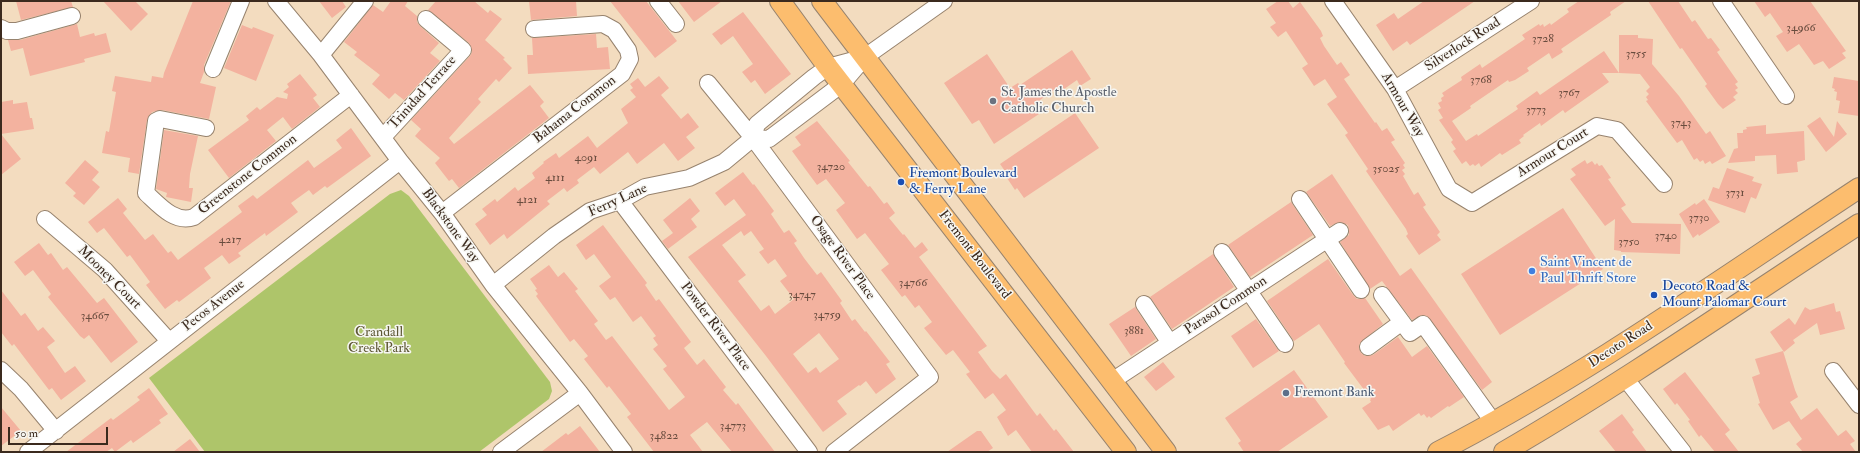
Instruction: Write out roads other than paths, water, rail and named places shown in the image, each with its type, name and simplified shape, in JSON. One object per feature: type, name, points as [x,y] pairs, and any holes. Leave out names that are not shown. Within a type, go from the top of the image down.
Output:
[{"type":"main road","name":"Fremont Boulevard","points":[[780,1],[828,67],[1126,452]]},
{"type":"main road","points":[[822,1],[1166,452]]},
{"type":"main road","name":"Decoto Road","points":[[1438,452],[1494,423],[1562,383],[1859,188]]},
{"type":"main road","points":[[1504,452],[1558,421],[1669,350],[1859,224]]},
{"type":"street","points":[[213,69],[241,1]]},
{"type":"street","name":"Blackstone Way","points":[[276,1],[321,55],[400,161],[442,213],[492,285],[580,393],[624,452]]},
{"type":"street","points":[[321,55],[365,1]]},
{"type":"street","name":"Ferry Lane","points":[[753,138],[769,139],[842,84],[864,57],[944,1]]},
{"type":"street","name":"Armour Way","points":[[1333,1],[1395,89],[1449,189],[1472,203]]},
{"type":"street","name":"Silverlock Road","points":[[1395,89],[1531,1]]},
{"type":"street","points":[[1721,1],[1786,96]]},
{"type":"street","points":[[661,2],[676,24]]},
{"type":"street","points":[[1,28],[7,31],[17,31],[72,16]]},
{"type":"street","name":"Trinidad Terrace","points":[[383,137],[463,50],[426,19]]},
{"type":"street","name":"Bahama Common","points":[[442,213],[622,74],[630,59],[628,50],[614,30],[603,24],[534,29]]},
{"type":"street","name":"Ferry Lane","points":[[492,285],[524,259],[590,211],[620,201],[645,187],[689,178],[724,162],[753,138],[757,124],[828,67],[864,57]]},
{"type":"street","name":"Osage River Place","points":[[708,83],[753,138],[930,377],[834,452]]},
{"type":"street","name":"Greenstone Common","points":[[206,128],[160,119],[156,121],[146,193],[173,215],[187,220],[194,217],[351,95]]},
{"type":"street","name":"Armour Court","points":[[1472,203],[1597,126],[1617,130],[1664,184]]},
{"type":"street","name":"Pecos Avenue","points":[[28,452],[400,161]]},
{"type":"street","points":[[1300,199],[1361,290]]},
{"type":"street","name":"Powder River Place","points":[[620,201],[809,452]]},
{"type":"street","name":"Mooney Court","points":[[45,219],[105,270],[169,341]]},
{"type":"street","name":"Parasol Common","points":[[1112,380],[1340,231]]},
{"type":"street","points":[[1222,252],[1285,344]]},
{"type":"street","points":[[1382,296],[1410,333],[1423,324],[1494,423]]},
{"type":"street","points":[[1144,304],[1170,343]]},
{"type":"street","points":[[1368,347],[1402,322]]},
{"type":"street","points":[[1,370],[21,389],[56,431]]},
{"type":"street","points":[[1833,371],[1859,406]]},
{"type":"street","points":[[1625,378],[1682,452]]},
{"type":"street","points":[[501,452],[580,393]]},
{"type":"place","name":"St. James the Apostle Catholic Church","points":[[993,101]]},
{"type":"place","name":"Fremont Boulevard & Ferry Lane","points":[[901,182]]},
{"type":"place","name":"Saint Vincent de Paul Thrift Store","points":[[1532,271]]},
{"type":"place","name":"Decoto Road & Mount Palomar Court","points":[[1654,295]]},
{"type":"place","name":"Fremont Bank","points":[[1286,393]]},
{"type":"park label","name":"Crandall Creek Park","points":[[379,342]]}]
